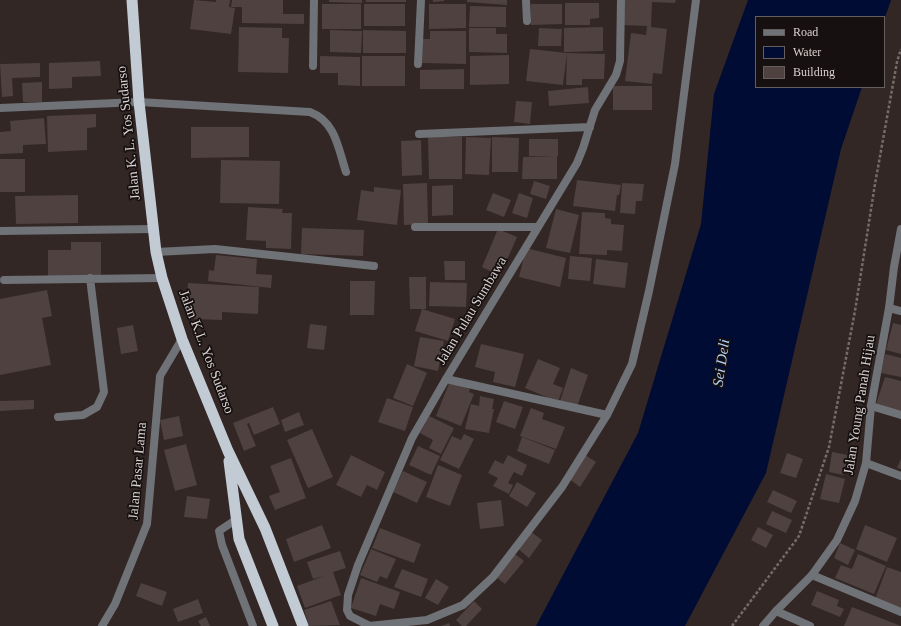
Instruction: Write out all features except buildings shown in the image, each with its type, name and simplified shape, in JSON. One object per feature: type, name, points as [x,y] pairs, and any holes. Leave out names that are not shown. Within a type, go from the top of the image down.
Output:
[{"type":"highway","name":"Jalan K. L. Yos Sudarso","points":[[132,0],[139,102],[157,257]]},
{"type":"highway","name":"Jalan K.L. Yos Sudarso","points":[[157,257],[162,278],[182,339],[228,450],[265,528],[303,626]]},
{"type":"highway","name":"Jalan K.L. Yos Sudarso","points":[[228,450],[239,539],[273,626]]},
{"type":"street","points":[[313,66],[314,0]]},
{"type":"street","points":[[418,64],[421,0]]},
{"type":"street","points":[[526,0],[527,21]]},
{"type":"street","name":"Jalan Pulau Sumbawa","points":[[370,626],[350,616],[347,610],[348,595],[358,565],[412,438],[446,379],[577,163],[595,110],[616,75],[620,61],[621,0]]},
{"type":"street","points":[[370,626],[427,620],[463,606],[494,577],[544,511],[562,487],[607,415],[632,364],[649,291],[675,164],[696,0]]},
{"type":"street","points":[[0,108],[139,102],[310,112],[319,115],[333,131],[346,172]]},
{"type":"street","points":[[419,134],[590,127]]},
{"type":"street","points":[[415,227],[538,227]]},
{"type":"street","points":[[0,231],[154,229]]},
{"type":"street","name":"Jalan Young Panah Hijau","points":[[763,626],[812,574],[837,540],[855,500],[866,463],[871,406],[897,268],[901,229]]},
{"type":"street","points":[[157,257],[215,249],[374,266]]},
{"type":"street","points":[[58,417],[83,415],[97,407],[104,392],[90,278]]},
{"type":"street","points":[[4,280],[162,278]]},
{"type":"street","points":[[889,308],[901,311]]},
{"type":"street","name":"Jalan Pasar Lama","points":[[102,626],[115,604],[147,524],[160,376],[182,339]]},
{"type":"street","points":[[446,379],[607,415]]},
{"type":"street","points":[[871,406],[901,415]]},
{"type":"street","points":[[866,463],[901,476]]},
{"type":"street","points":[[236,519],[220,531],[222,545],[253,626]]},
{"type":"street","points":[[812,574],[901,612]]},
{"type":"street","points":[[776,611],[810,626]]},
{"type":"path","points":[[732,626],[799,536],[829,448],[855,311],[875,184],[897,62],[901,49]]},
{"type":"water","name":"Sei Deli","points":[[748,0],[891,0],[885,17],[755,16],[755,88],[862,88],[841,149],[766,473],[685,626],[536,626],[638,433],[701,224],[714,94]]}]
